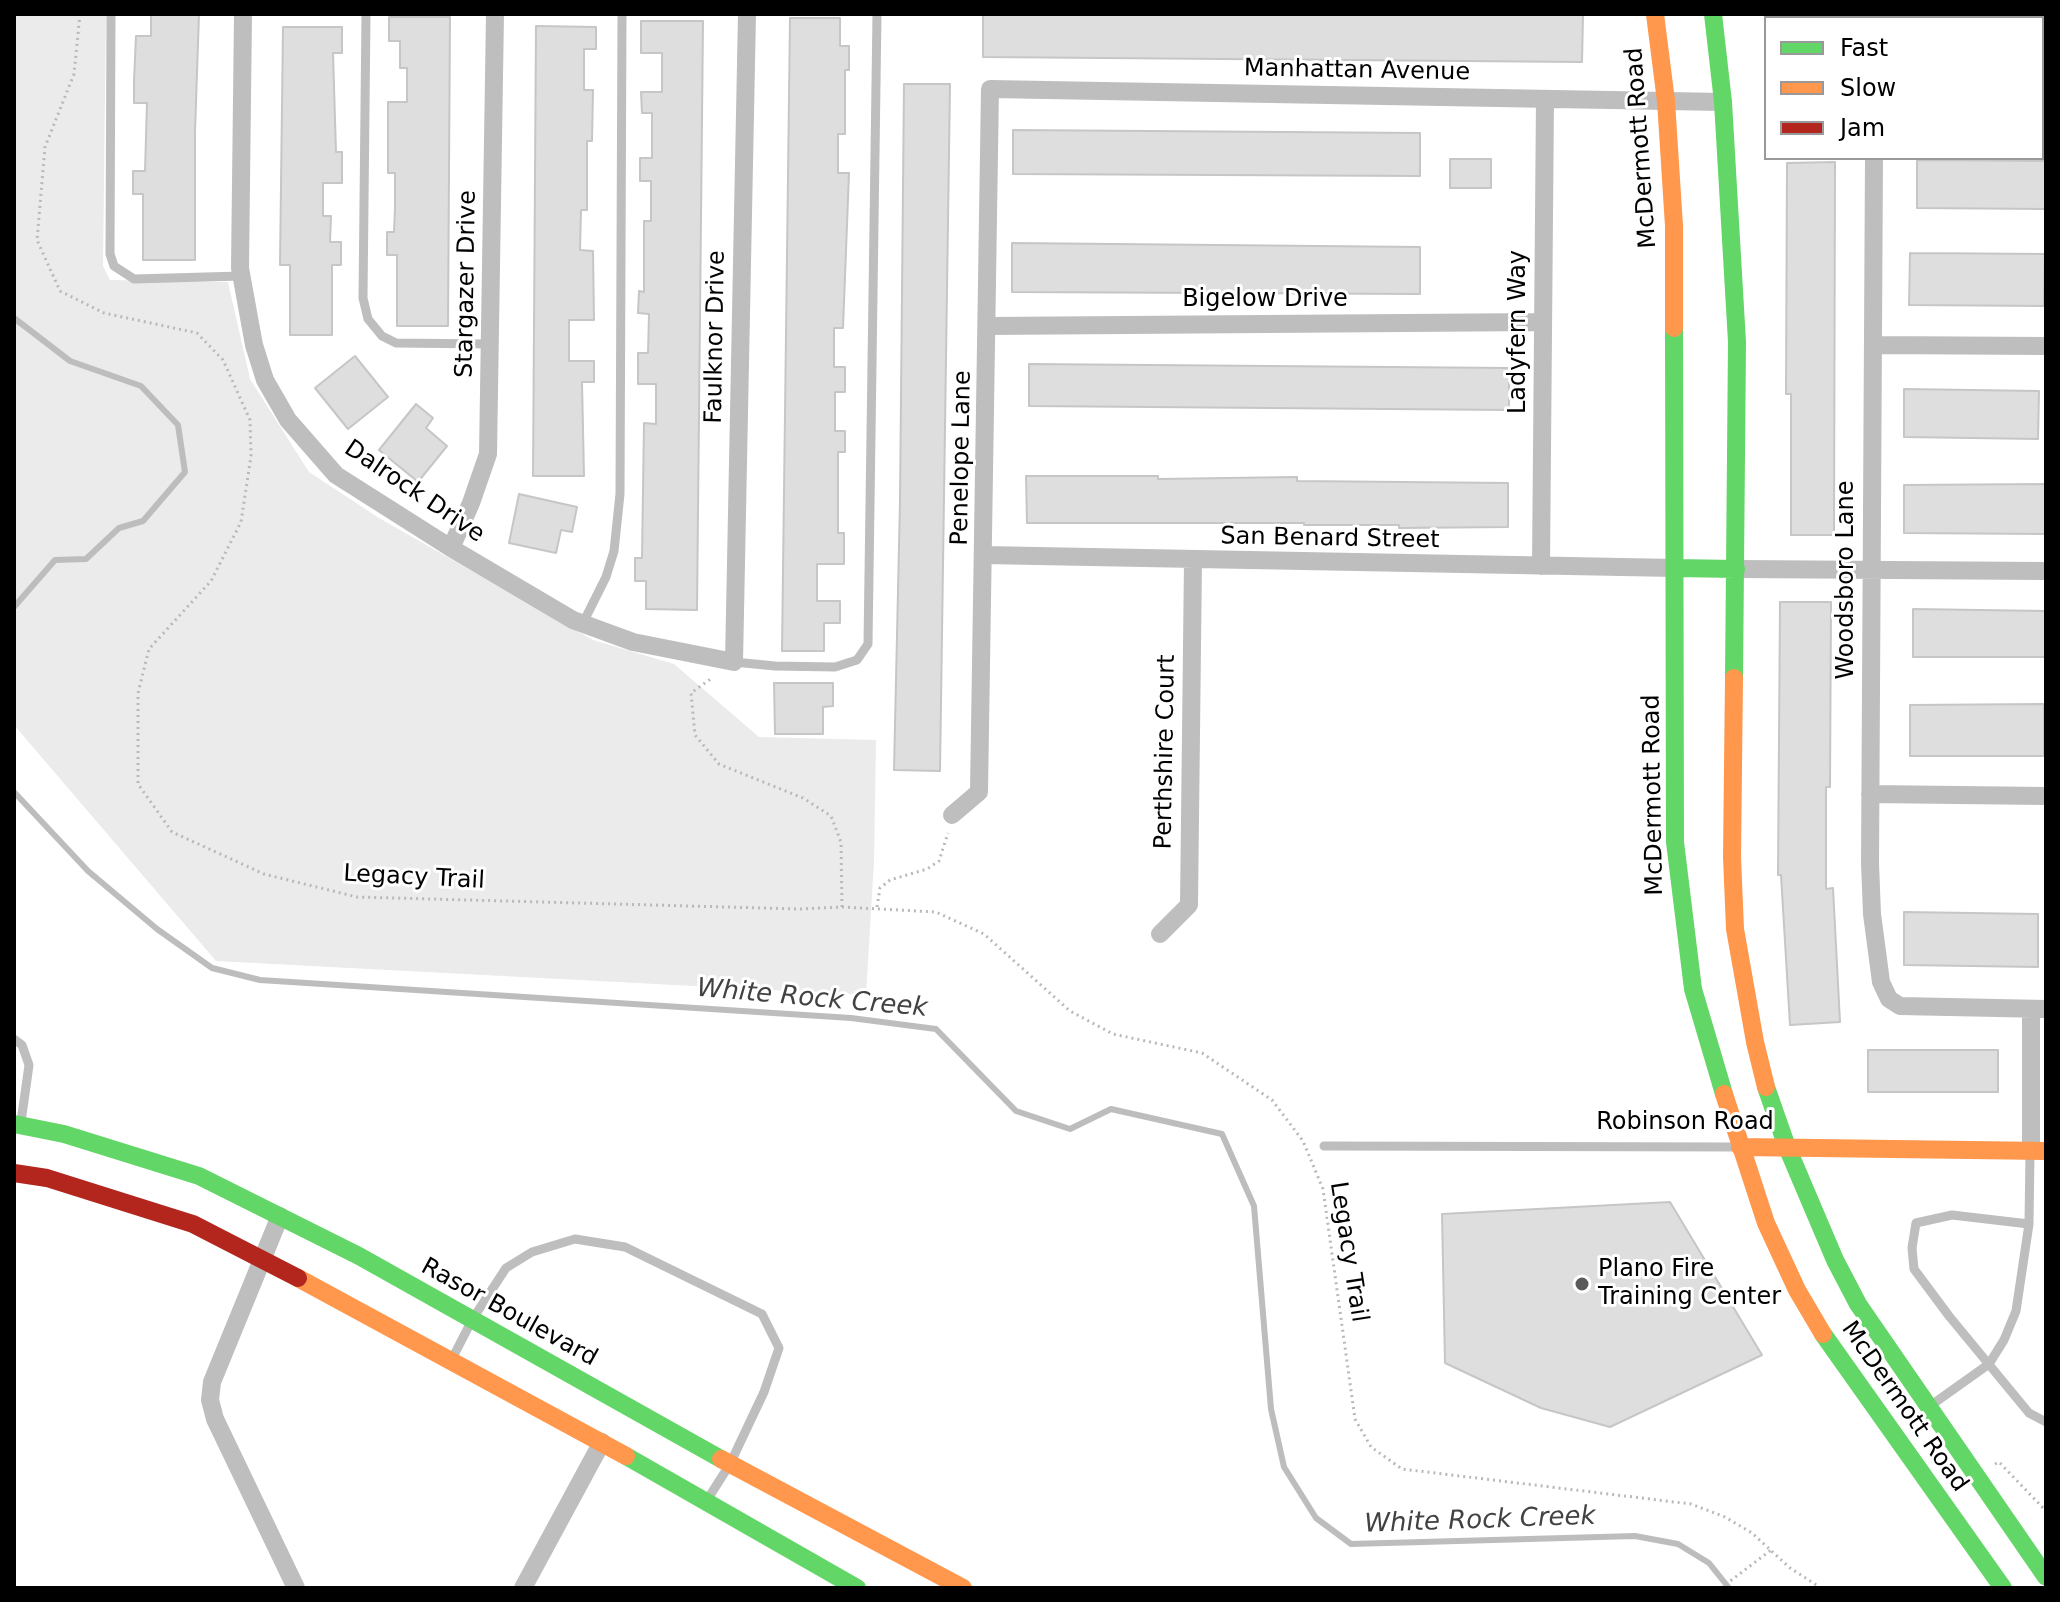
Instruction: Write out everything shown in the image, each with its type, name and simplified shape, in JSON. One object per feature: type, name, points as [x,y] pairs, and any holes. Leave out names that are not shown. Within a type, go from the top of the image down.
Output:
[{"type":"main road","name":"McDermott Road","points":[[1655,14],[1666,101],[1674,226],[1675,842],[1693,989],[1766,1223],[1797,1290],[1830,1347],[2003,1588]]},
{"type":"main road","name":"McDermott Road","points":[[1713,14],[1723,102],[1737,342],[1732,857],[1735,929],[1755,1042],[1769,1098],[1787,1147],[1835,1260],[1858,1304],[2046,1577]]},
{"type":"main road","points":[[1675,568],[1736,569]]},
{"type":"main road","name":"Rasor Boulevard","points":[[17,1125],[64,1134],[199,1176],[359,1256],[730,1464],[963,1588]]},
{"type":"main road","name":"Robinson Road","points":[[1740,1147],[2038,1150]]},
{"type":"main road","points":[[14,1173],[47,1178],[193,1224],[602,1442],[857,1588]]},
{"type":"street","name":"Dalrock Drive","points":[[243,14],[241,276],[254,345],[265,380],[288,420],[336,475],[451,548],[583,623],[633,642],[734,662]]},
{"type":"street","name":"Stargazer Drive","points":[[451,548],[488,454],[495,14]]},
{"type":"street","name":"Faulknor Drive","points":[[734,662],[747,14]]},
{"type":"street","name":"Manhattan Avenue","points":[[990,89],[1723,102]]},
{"type":"street","name":"Penelope Lane","points":[[952,815],[979,792],[990,89]]},
{"type":"street","name":"Ladyfern Way","points":[[1541,566],[1545,99]]},
{"type":"street","name":"Woodsboro Lane","points":[[1874,160],[1870,794],[1872,914],[1881,982],[1889,999],[1900,1006],[2039,1009]]},
{"type":"street","name":"Bigelow Drive","points":[[987,326],[1543,322]]},
{"type":"street","points":[[1873,345],[2046,346]]},
{"type":"street","name":"San Benard Street","points":[[984,555],[1675,568]]},
{"type":"street","name":"Perthshire Court","points":[[1160,934],[1189,905],[1193,560]]},
{"type":"street","points":[[1736,569],[2046,571]]},
{"type":"street","points":[[1870,794],[2046,796]]},
{"type":"street","points":[[2038,1150],[2039,1009]]},
{"type":"street","points":[[280,1216],[212,1382],[210,1400],[215,1419],[296,1588]]},
{"type":"street","points":[[523,1588],[602,1442]]},
{"type":"lane","points":[[111,14],[110,254],[114,266],[134,279],[241,276]]},
{"type":"lane","points":[[366,14],[363,298],[368,319],[382,336],[396,343],[490,344]]},
{"type":"lane","points":[[583,623],[606,577],[614,551],[620,494],[622,14]]},
{"type":"lane","points":[[734,662],[835,667],[857,660],[868,644],[877,14]]},
{"type":"lane","points":[[14,1039],[22,1045],[29,1065],[17,1125]]},
{"type":"lane","name":"Robinson Road","points":[[1324,1146],[1740,1147]]},
{"type":"lane","points":[[1928,1408],[1989,1364],[2004,1340],[2016,1311],[2038,1150]]},
{"type":"lane","points":[[2029,1224],[1952,1215],[1916,1223],[1912,1248],[1914,1269],[1949,1316],[2029,1413],[2046,1422]]},
{"type":"lane","points":[[452,1360],[472,1320],[506,1268],[532,1252],[575,1239],[625,1247],[762,1314],[779,1348],[764,1392],[730,1464],[707,1500]]},
{"type":"path","name":"Legacy Trail","points":[[80,14],[74,74],[45,147],[37,240],[60,291],[104,313],[197,333],[223,360],[250,420],[251,456],[241,522],[211,581],[149,649],[138,693],[138,784],[172,832],[264,874],[357,897],[800,909],[877,907],[936,912],[984,934],[1070,1011],[1113,1034],[1202,1053],[1272,1100],[1303,1141],[1323,1189],[1355,1419],[1371,1447],[1402,1469],[1691,1504],[1725,1517],[1752,1533],[1790,1568],[1821,1588]]},
{"type":"path","points":[[691,693],[695,735],[719,764],[803,798],[831,816],[841,842],[842,907]]},
{"type":"path","points":[[877,907],[880,888],[890,880],[927,869],[939,861],[952,815]]},
{"type":"path","points":[[1992,1465],[1999,1462],[2046,1511]]},
{"type":"path","points":[[1721,1588],[1771,1550]]},
{"type":"shaded area","points":[[14,14],[106,14],[103,266],[110,280],[228,282],[250,379],[309,472],[379,518],[593,640],[674,664],[759,737],[876,740],[874,862],[866,995],[216,961],[14,725]]},
{"type":"building","points":[[151,14],[199,14],[195,260],[143,260],[143,194],[133,194],[133,171],[145,171],[147,103],[134,103],[134,81],[136,36],[151,36]]},
{"type":"building","points":[[983,14],[1583,15],[1582,62],[983,57]]},
{"type":"building","points":[[389,17],[450,17],[448,326],[397,326],[397,255],[387,255],[387,232],[394,232],[395,208],[395,173],[388,173],[388,102],[407,102],[407,68],[400,68],[400,41],[389,41]]},
{"type":"building","points":[[790,18],[840,18],[840,46],[849,46],[849,70],[845,70],[845,134],[838,134],[838,173],[849,173],[843,328],[834,328],[834,367],[845,367],[845,392],[835,392],[835,431],[845,431],[845,452],[838,452],[838,533],[844,533],[844,564],[817,564],[817,601],[840,601],[840,623],[824,623],[824,651],[782,651]]},
{"type":"building","points":[[641,21],[703,21],[697,610],[646,609],[646,581],[635,581],[635,558],[642,558],[644,423],[656,424],[656,384],[638,384],[638,353],[648,353],[649,314],[638,313],[639,291],[644,292],[644,221],[651,221],[651,181],[640,181],[640,158],[652,158],[652,113],[642,113],[641,92],[662,92],[662,53],[641,53]]},
{"type":"building","points":[[536,26],[596,27],[596,49],[584,49],[584,90],[593,90],[592,141],[587,141],[587,210],[581,210],[580,250],[593,251],[594,320],[569,320],[569,361],[594,361],[594,382],[582,382],[584,476],[533,476]]},
{"type":"building","points":[[283,27],[342,27],[342,53],[333,53],[336,152],[342,152],[342,183],[323,183],[323,216],[331,216],[330,242],[341,242],[341,265],[332,265],[332,335],[290,335],[290,265],[280,265]]},
{"type":"building","points":[[904,84],[950,84],[940,771],[894,770]]},
{"type":"building","points":[[1013,130],[1420,133],[1420,176],[1013,174]]},
{"type":"building","points":[[1450,159],[1491,159],[1491,188],[1450,188]]},
{"type":"building","points":[[1917,160],[2046,161],[2046,209],[1917,208]]},
{"type":"building","points":[[1835,162],[1834,535],[1791,535],[1791,394],[1786,394],[1787,163]]},
{"type":"building","points":[[1012,243],[1420,247],[1420,294],[1012,292]]},
{"type":"building","points":[[1910,253],[2045,254],[2044,306],[1909,305]]},
{"type":"building","points":[[355,356],[388,397],[348,429],[315,388]]},
{"type":"building","points":[[1029,364],[1509,368],[1509,410],[1029,406]]},
{"type":"building","points":[[1904,389],[2039,391],[2038,439],[1904,437]]},
{"type":"building","points":[[416,404],[433,418],[426,428],[447,446],[418,482],[379,450]]},
{"type":"building","points":[[1026,476],[1158,476],[1158,479],[1297,477],[1297,481],[1508,483],[1508,527],[1027,523]]},
{"type":"building","points":[[2046,484],[2046,534],[1904,533],[1904,485]]},
{"type":"building","points":[[519,494],[577,507],[572,532],[561,530],[556,553],[509,543]]},
{"type":"building","points":[[1780,602],[1831,602],[1826,889],[1833,888],[1840,1022],[1790,1025],[1781,875],[1778,875]]},
{"type":"building","points":[[1913,609],[2046,611],[2046,657],[1913,657]]},
{"type":"building","points":[[774,683],[833,683],[833,706],[823,707],[823,734],[775,734]]},
{"type":"building","points":[[2044,704],[2044,756],[1910,756],[1910,705]]},
{"type":"building","points":[[1904,912],[2038,914],[2038,967],[1904,965]]},
{"type":"building","points":[[1868,1050],[1998,1050],[1998,1092],[1868,1092]]},
{"type":"building","name":"Plano Fire Training Center","points":[[1670,1202],[1762,1355],[1610,1427],[1541,1408],[1445,1363],[1442,1214]]},
{"type":"waterway","points":[[14,318],[70,361],[141,386],[178,425],[185,472],[143,521],[119,528],[86,559],[55,560],[14,607]]},
{"type":"waterway","name":"White Rock Creek","points":[[14,792],[88,871],[157,929],[212,968],[260,980],[851,1018],[936,1029],[1016,1111],[1070,1129],[1111,1109],[1222,1134],[1254,1206],[1271,1409],[1284,1467],[1316,1518],[1351,1544],[1635,1536],[1678,1544],[1709,1563],[1729,1588]]},
{"type":"traffic: fast","points":[[1713,14],[1723,102],[1737,342],[1734,678]]},
{"type":"traffic: fast","points":[[1674,328],[1675,842],[1693,989],[1724,1094]]},
{"type":"traffic: fast","points":[[1675,568],[1736,569]]},
{"type":"traffic: fast","points":[[1766,1087],[1787,1147],[1835,1260],[1858,1304],[2046,1577]]},
{"type":"traffic: fast","points":[[14,1124],[64,1134],[199,1176],[359,1256],[721,1459]]},
{"type":"traffic: fast","points":[[1823,1334],[2003,1588]]},
{"type":"traffic: fast","points":[[626,1456],[857,1588]]},
{"type":"traffic: slow","points":[[1655,14],[1666,101],[1674,226],[1674,328]]},
{"type":"traffic: slow","points":[[1734,678],[1732,857],[1735,929],[1766,1087]]},
{"type":"traffic: slow","points":[[1724,1094],[1766,1223],[1797,1290],[1823,1334]]},
{"type":"traffic: slow","points":[[1740,1147],[2046,1151]]},
{"type":"traffic: slow","points":[[298,1278],[626,1456]]},
{"type":"traffic: slow","points":[[721,1459],[963,1588]]},
{"type":"traffic: jam","points":[[14,1173],[47,1178],[193,1224],[298,1278]]},
{"type":"place","name":"Plano Fire Training Center","points":[[1582,1284]]}]
